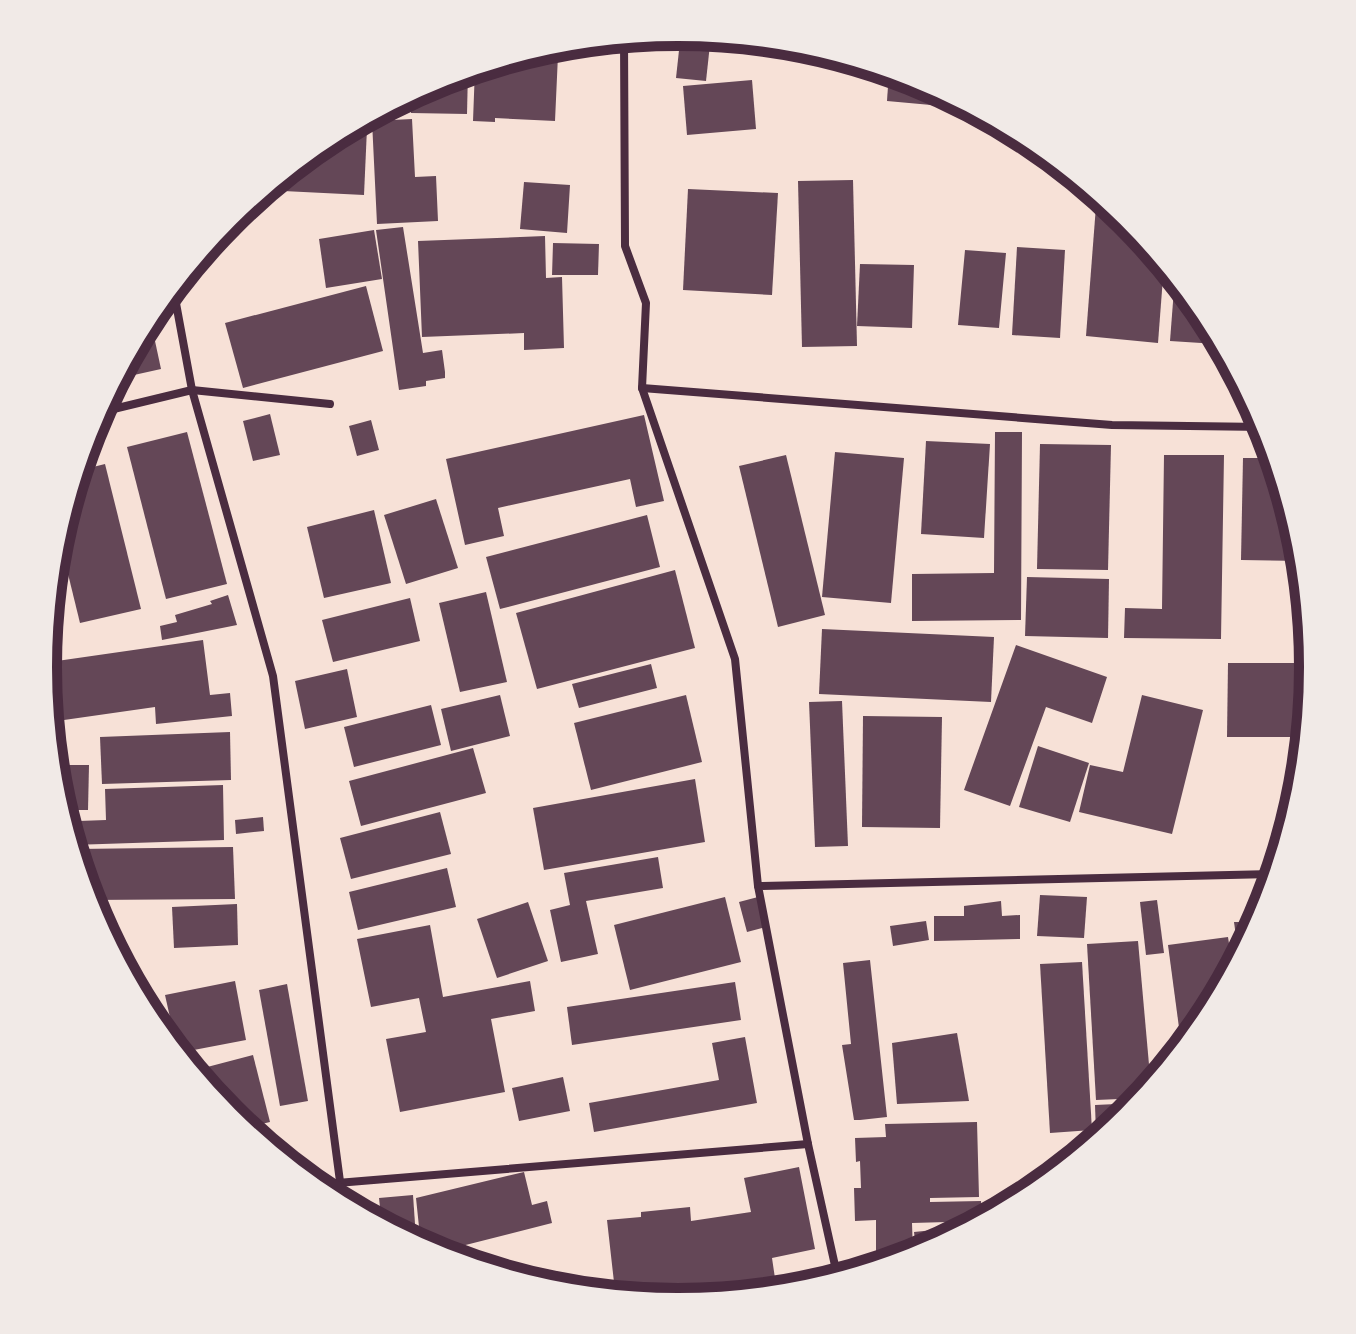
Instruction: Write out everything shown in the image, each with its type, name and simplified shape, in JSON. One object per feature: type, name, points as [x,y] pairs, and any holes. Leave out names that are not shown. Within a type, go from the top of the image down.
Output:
[{"type":"street","points":[[624,48],[625,246],[646,303],[642,388],[735,659],[758,886],[836,1268]]},
{"type":"street","points":[[176,302],[192,390],[273,676],[340,1187]]},
{"type":"street","points":[[642,388],[1112,425],[1251,427]]},
{"type":"street","points":[[113,409],[192,390],[330,404]]},
{"type":"street","points":[[758,886],[1263,874]]},
{"type":"street","points":[[335,1184],[808,1144]]},
{"type":"building","points":[[679,46],[710,47],[706,81],[676,78]]},
{"type":"building","points":[[558,58],[555,121],[495,118],[495,122],[473,121],[475,80]]},
{"type":"building","points":[[752,80],[756,129],[687,135],[683,86]]},
{"type":"building","points":[[468,83],[467,114],[411,113],[411,106]]},
{"type":"building","points":[[888,83],[945,106],[887,101]]},
{"type":"building","points":[[412,119],[415,177],[436,176],[438,221],[377,224],[372,127],[384,120]]},
{"type":"building","points":[[367,130],[364,195],[280,191]]},
{"type":"building","points":[[853,180],[857,346],[802,347],[798,181]]},
{"type":"building","points":[[524,182],[570,185],[567,233],[520,229]]},
{"type":"building","points":[[688,189],[778,193],[772,295],[683,290]]},
{"type":"building","points":[[1096,208],[1163,279],[1158,343],[1086,336]]},
{"type":"building","points":[[403,227],[423,353],[442,350],[445,378],[426,381],[426,386],[399,390],[376,230]]},
{"type":"building","points":[[374,230],[382,279],[326,288],[319,239]]},
{"type":"building","points":[[545,236],[546,278],[562,277],[564,348],[524,350],[524,333],[422,337],[418,241]]},
{"type":"building","points":[[553,243],[599,244],[598,275],[552,275]]},
{"type":"building","points":[[1017,247],[1065,250],[1060,338],[1012,335]]},
{"type":"building","points":[[965,250],[1006,253],[999,328],[958,325]]},
{"type":"building","points":[[860,264],[914,265],[912,328],[857,326]]},
{"type":"building","points":[[366,286],[383,351],[243,388],[225,323]]},
{"type":"building","points":[[1174,293],[1207,343],[1170,341]]},
{"type":"building","points":[[154,335],[161,369],[134,375],[133,369]]},
{"type":"building","points":[[270,414],[280,455],[253,461],[243,421]]},
{"type":"building","points":[[644,415],[664,501],[636,507],[630,479],[498,508],[504,536],[465,545],[446,459]]},
{"type":"building","points":[[371,420],[379,450],[357,456],[349,426]]},
{"type":"building","points":[[187,432],[227,584],[166,599],[127,447]]},
{"type":"building","points":[[995,432],[1022,432],[1021,620],[912,621],[912,574],[994,573]]},
{"type":"building","points":[[926,441],[990,444],[984,538],[921,534]]},
{"type":"building","points":[[1040,444],[1111,445],[1108,570],[1037,569]]},
{"type":"building","points":[[835,452],[904,458],[891,603],[822,597]]},
{"type":"building","points":[[786,455],[825,615],[778,627],[739,466]]},
{"type":"building","points":[[1164,455],[1224,455],[1221,639],[1124,638],[1125,608],[1162,609]]},
{"type":"building","points":[[1243,458],[1263,458],[1278,506],[1290,561],[1241,560]]},
{"type":"building","points":[[105,464],[141,609],[80,623],[66,565],[90,468]]},
{"type":"building","points":[[436,499],[458,568],[406,584],[384,515]]},
{"type":"building","points":[[374,510],[391,583],[324,598],[307,527]]},
{"type":"building","points":[[647,515],[660,567],[500,609],[486,557]]},
{"type":"building","points":[[675,570],[695,648],[537,689],[516,613]]},
{"type":"building","points":[[1027,577],[1109,579],[1108,638],[1025,636]]},
{"type":"building","points":[[486,592],[507,682],[460,692],[439,603]]},
{"type":"building","points":[[228,595],[237,625],[162,640],[160,626],[177,622],[175,615],[212,604],[210,601]]},
{"type":"building","points":[[410,598],[420,641],[333,662],[322,620]]},
{"type":"building","points":[[822,629],[994,637],[991,702],[819,694]]},
{"type":"building","points":[[203,640],[210,695],[230,693],[232,716],[156,724],[155,707],[59,721],[57,661]]},
{"type":"building","points":[[1016,645],[1107,677],[1092,723],[1046,707],[1010,806],[964,790]]},
{"type":"building","points":[[1228,663],[1299,663],[1295,737],[1227,737]]},
{"type":"building","points":[[651,664],[657,688],[579,708],[572,684]]},
{"type":"building","points":[[347,669],[357,717],[305,729],[295,681]]},
{"type":"building","points":[[500,695],[510,736],[451,751],[441,709]]},
{"type":"building","points":[[686,695],[702,762],[591,790],[574,723]]},
{"type":"building","points":[[1142,695],[1203,710],[1172,834],[1079,812],[1090,765],[1123,772]]},
{"type":"building","points":[[842,701],[848,846],[815,847],[809,702]]},
{"type":"building","points":[[431,705],[441,745],[354,767],[344,727]]},
{"type":"building","points":[[863,716],[942,717],[940,828],[862,827]]},
{"type":"building","points":[[230,732],[231,780],[102,784],[100,737]]},
{"type":"building","points":[[1038,746],[1089,763],[1070,822],[1019,807]]},
{"type":"building","points":[[473,748],[486,793],[361,826],[349,781]]},
{"type":"building","points":[[65,765],[89,765],[88,810],[74,810]]},
{"type":"building","points":[[695,779],[705,842],[544,870],[533,808]]},
{"type":"building","points":[[223,785],[224,840],[83,845],[79,821],[106,820],[105,789]]},
{"type":"building","points":[[440,812],[451,854],[351,879],[340,838]]},
{"type":"building","points":[[263,817],[264,831],[236,834],[235,820]]},
{"type":"building","points":[[233,847],[235,899],[102,900],[84,849]]},
{"type":"building","points":[[658,857],[663,888],[586,901],[598,954],[561,962],[550,910],[570,905],[564,873]]},
{"type":"building","points":[[447,868],[456,907],[358,930],[349,892]]},
{"type":"building","points":[[1040,895],[1087,897],[1084,938],[1037,936]]},
{"type":"building","points":[[725,897],[741,962],[630,990],[614,925]]},
{"type":"building","points":[[758,897],[766,927],[747,932],[739,902]]},
{"type":"building","points":[[1157,900],[1164,953],[1146,955],[1140,902]]},
{"type":"building","points":[[1001,901],[1002,916],[1020,915],[1020,939],[934,941],[934,916],[964,916],[964,906]]},
{"type":"building","points":[[528,902],[548,961],[497,978],[477,919]]},
{"type":"building","points":[[237,904],[238,945],[174,948],[172,907]]},
{"type":"building","points":[[926,921],[929,940],[893,946],[890,926]]},
{"type":"building","points":[[1234,922],[1244,922],[1236,939]]},
{"type":"building","points":[[430,925],[443,997],[530,981],[535,1011],[491,1019],[505,1092],[400,1112],[386,1039],[426,1032],[419,998],[371,1007],[357,939]]},
{"type":"building","points":[[1228,937],[1230,951],[1180,1033],[1168,945]]},
{"type":"building","points":[[1138,941],[1150,1071],[1124,1099],[1096,1100],[1087,944]]},
{"type":"building","points":[[870,960],[887,1117],[854,1120],[842,1045],[851,1044],[843,963]]},
{"type":"building","points":[[1082,962],[1091,1130],[1050,1133],[1040,964]]},
{"type":"building","points":[[235,981],[246,1040],[190,1051],[172,1026],[165,995]]},
{"type":"building","points":[[735,982],[741,1020],[572,1045],[567,1007]]},
{"type":"building","points":[[287,984],[308,1101],[280,1106],[259,990]]},
{"type":"building","points":[[957,1033],[969,1101],[897,1104],[892,1043]]},
{"type":"building","points":[[745,1037],[757,1103],[594,1132],[589,1103],[719,1080],[712,1043]]},
{"type":"building","points":[[253,1055],[270,1122],[259,1125],[204,1068]]},
{"type":"building","points":[[563,1077],[570,1111],[519,1121],[512,1088]]},
{"type":"building","points":[[1119,1104],[1096,1126],[1095,1105]]},
{"type":"building","points":[[977,1122],[979,1197],[930,1198],[930,1202],[981,1201],[981,1209],[957,1222],[912,1223],[913,1242],[876,1255],[876,1220],[855,1221],[854,1188],[861,1188],[855,1138],[886,1137],[885,1124]]},
{"type":"building","points":[[799,1167],[815,1249],[772,1258],[775,1280],[719,1287],[614,1285],[607,1220],[641,1217],[641,1212],[690,1207],[691,1221],[751,1212],[744,1178]]},
{"type":"building","points":[[524,1172],[532,1205],[547,1201],[552,1223],[457,1247],[419,1232],[416,1198]]},
{"type":"building","points":[[413,1195],[415,1230],[381,1212],[379,1198]]},
{"type":"building","points":[[942,1229],[915,1241],[914,1232]]}]
